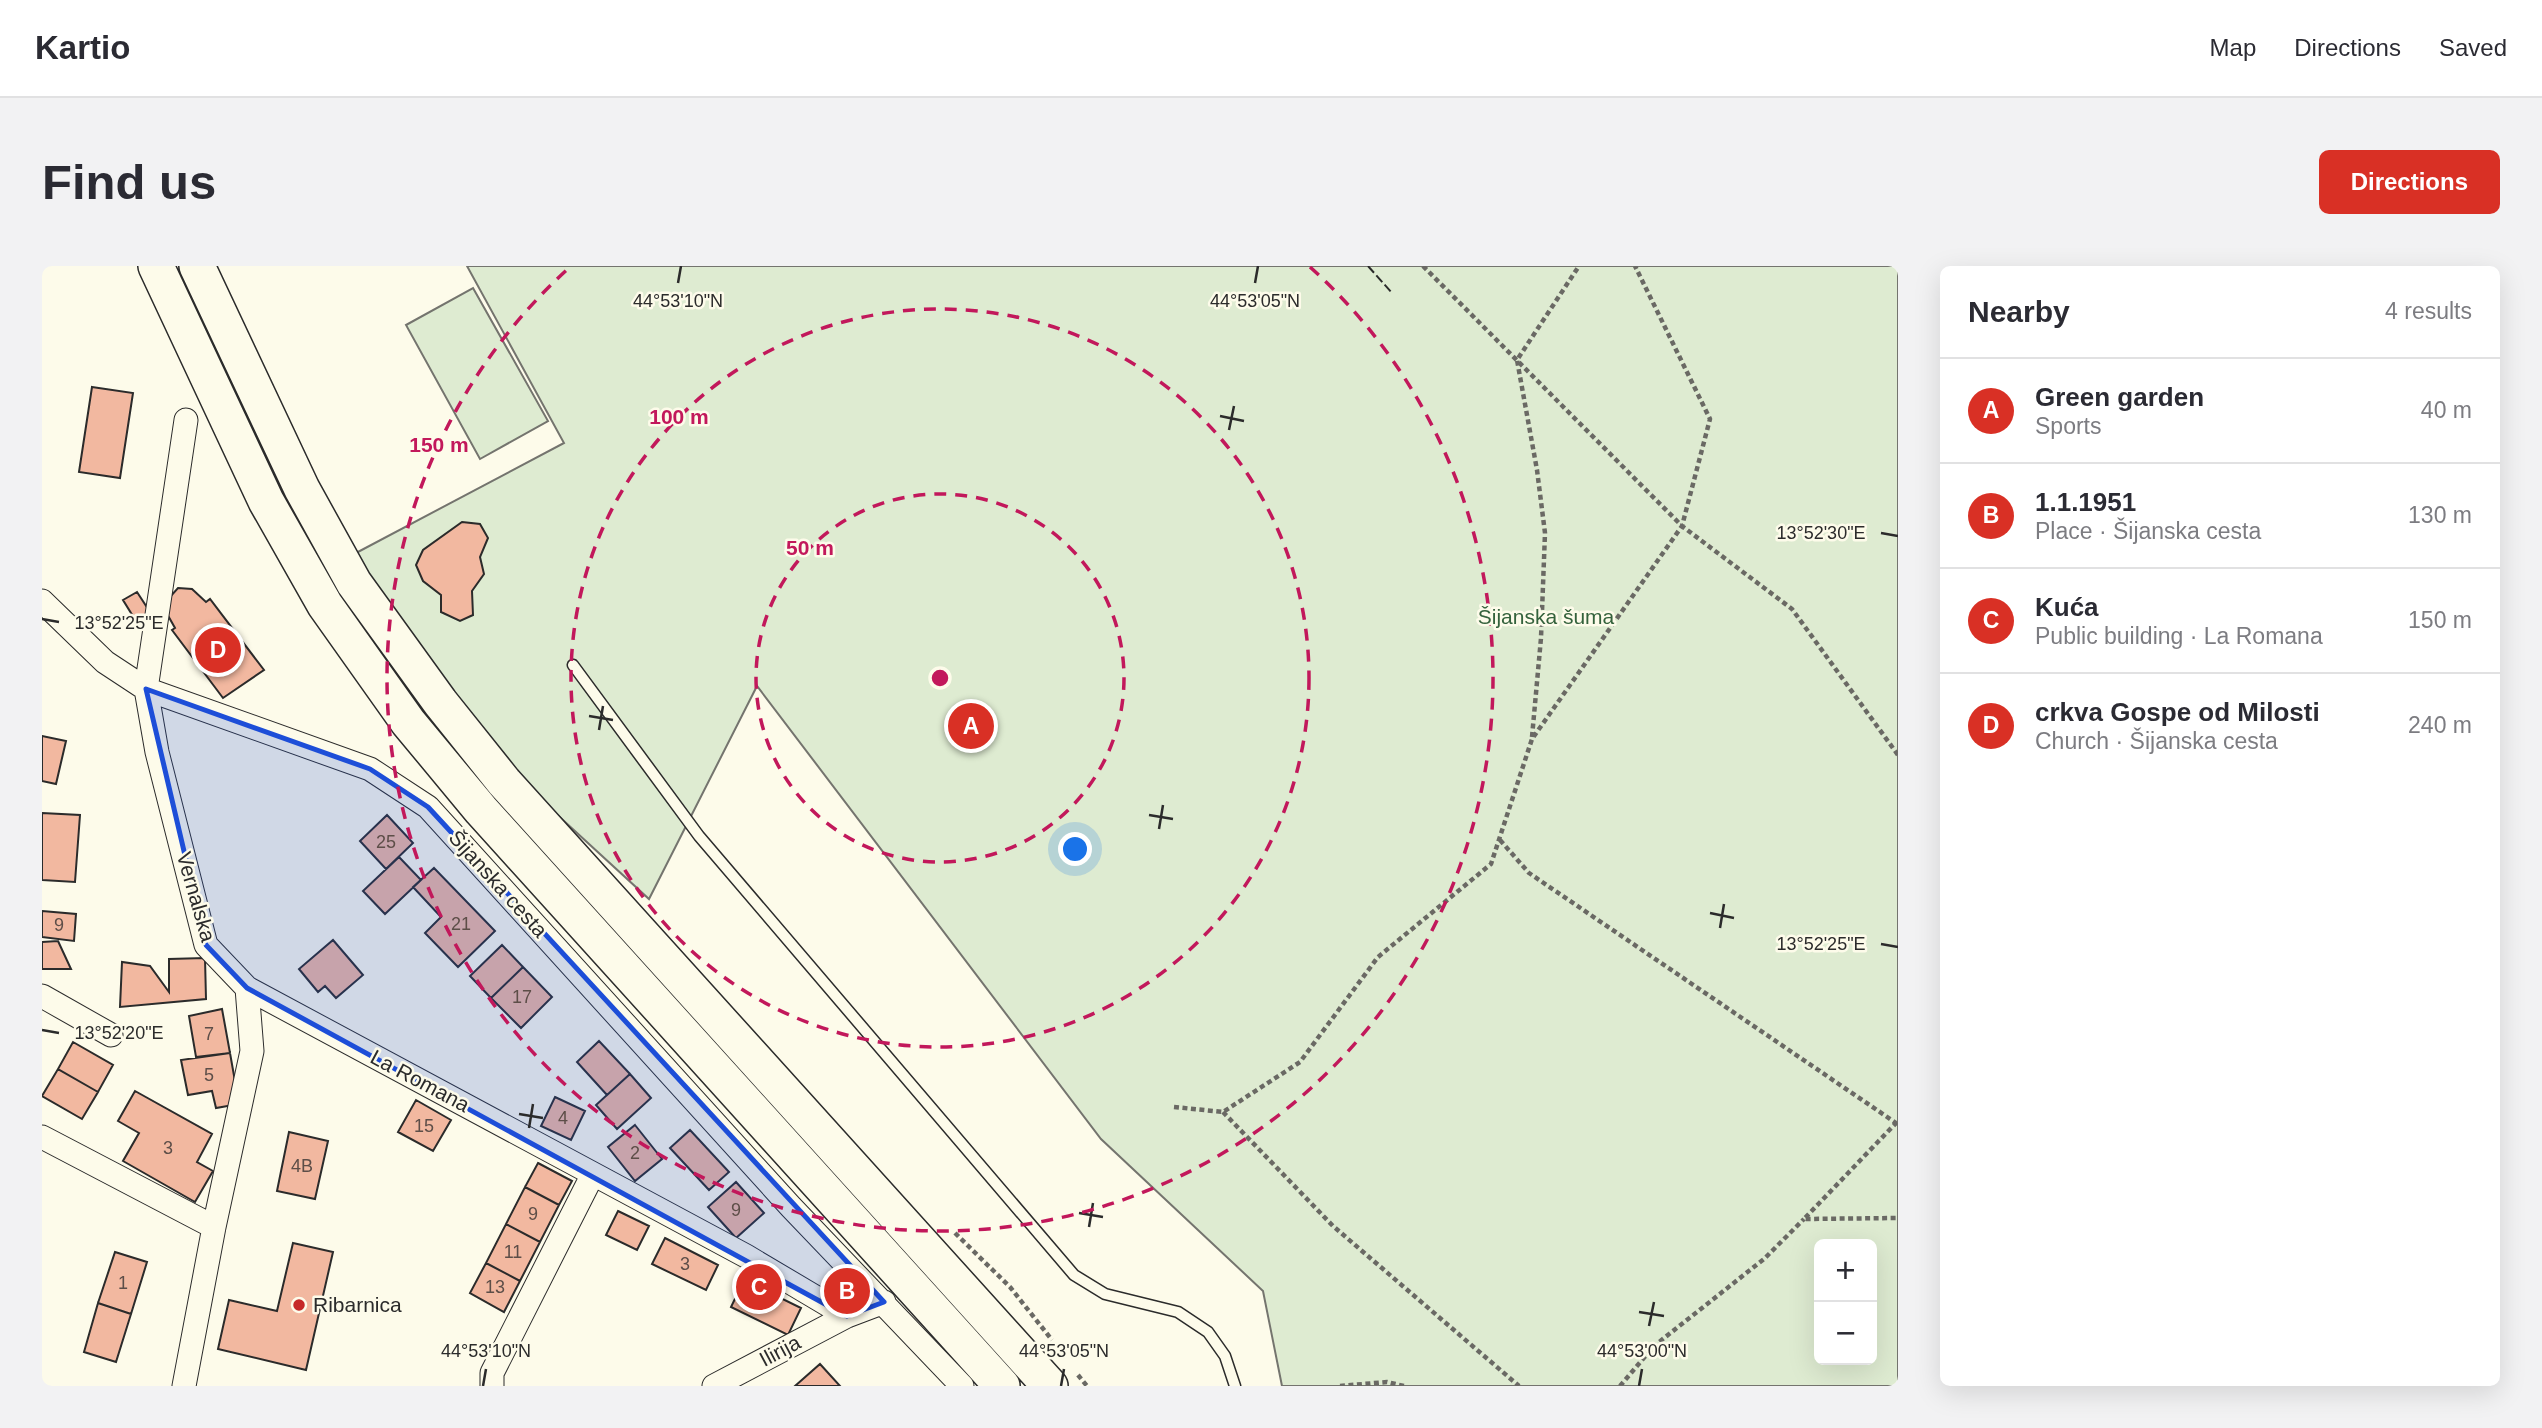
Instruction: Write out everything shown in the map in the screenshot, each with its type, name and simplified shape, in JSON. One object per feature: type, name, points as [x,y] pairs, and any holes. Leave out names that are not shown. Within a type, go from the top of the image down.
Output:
[{"type":"main road","points":[[156,266],[266,501],[325,605],[408,722],[481,810],[1002,1386]]},
{"type":"main road","points":[[197,266],[309,501],[354,583],[440,702],[504,782],[1060,1375]]},
{"type":"street","points":[[42,601],[105,662],[146,689],[186,420]]},
{"type":"street","name":"Vernalska","points":[[146,689],[157,752],[206,945],[247,988]]},
{"type":"street","name":"Šijanska cesta","points":[[146,689],[370,769],[428,807],[791,1207],[962,1386]]},
{"type":"street","points":[[184,1386],[214,1227],[252,1051],[247,988]]},
{"type":"street","name":"La Romana","points":[[247,988],[746,1256],[847,1316]]},
{"type":"street","points":[[45,1006],[111,1035]]},
{"type":"street","points":[[42,1137],[214,1227]]},
{"type":"street","points":[[492,1386],[492,1373],[593,1174]]},
{"type":"street","points":[[847,1316],[884,1302]]},
{"type":"street","name":"Ilirija","points":[[714,1386],[847,1316]]},
{"type":"lane","points":[[573,665],[699,836],[1074,1275],[1105,1294],[1178,1312],[1198,1325],[1208,1332],[1225,1356],[1235,1386]]},
{"type":"path","points":[[1423,266],[1682,526],[1793,609],[1898,755]]},
{"type":"path","points":[[1174,1107],[1223,1112],[1300,1062],[1378,957],[1491,864],[1532,739],[1541,638],[1545,533],[1537,470],[1517,360],[1579,266]]},
{"type":"path","points":[[1532,739],[1682,526],[1710,419],[1635,266]]},
{"type":"path","points":[[1499,839],[1529,873],[1897,1122],[1764,1259],[1654,1346],[1620,1386]]},
{"type":"path","points":[[1223,1112],[1333,1226],[1519,1386]]},
{"type":"path","points":[[1804,1219],[1898,1218]]},
{"type":"path","points":[[952,1230],[1010,1287],[1053,1342]]},
{"type":"path","points":[[1060,1375],[1087,1386]]},
{"type":"path","points":[[1340,1386],[1387,1382],[1404,1386]]},
{"type":"highlighted area","points":[[146,689],[370,769],[428,807],[884,1302],[847,1316],[247,988],[206,945]]},
{"type":"green space","name":"Šijanska šuma","points":[[467,266],[1898,266],[1898,1386],[1282,1386],[1263,1291],[1101,1139],[757,686],[649,899],[503,765],[437,687],[356,553],[564,443]]},
{"type":"green space","points":[[473,288],[548,421],[480,459],[406,325]]},
{"type":"building","points":[[92,387],[133,393],[120,478],[79,472]]},
{"type":"building","points":[[462,522],[480,524],[488,538],[480,557],[484,574],[472,591],[473,615],[460,621],[441,612],[441,595],[423,581],[416,565],[423,550]]},
{"type":"building","points":[[178,588],[192,589],[206,602],[210,599],[264,670],[223,698],[172,630],[175,628],[166,612],[169,598]]},
{"type":"building","points":[[137,592],[150,612],[136,621],[123,600]]},
{"type":"building","points":[[42,736],[66,741],[56,784],[42,781]]},
{"type":"building","points":[[42,813],[80,815],[75,882],[42,880]]},
{"type":"building","points":[[387,815],[413,843],[386,869],[360,841]]},
{"type":"building","points":[[399,857],[421,880],[385,914],[363,891]]},
{"type":"building","points":[[434,868],[495,931],[458,967],[425,933],[441,917],[413,887]]},
{"type":"building","points":[[42,911],[76,914],[74,941],[42,937]]},
{"type":"building","points":[[333,940],[363,975],[336,998],[325,986],[318,992],[299,969]]},
{"type":"building","points":[[58,941],[71,969],[42,969],[42,942]]},
{"type":"building","points":[[502,945],[523,967],[491,998],[470,976]]},
{"type":"building","points":[[205,958],[206,999],[120,1007],[122,962],[150,966],[169,992],[169,959]]},
{"type":"building","points":[[523,967],[552,997],[521,1028],[491,998]]},
{"type":"building","points":[[222,1009],[230,1053],[196,1057],[189,1016]]},
{"type":"building","points":[[599,1041],[630,1074],[607,1095],[577,1062]]},
{"type":"building","points":[[73,1042],[113,1065],[98,1092],[58,1069]]},
{"type":"building","points":[[230,1053],[239,1104],[216,1108],[212,1091],[188,1095],[181,1060]]},
{"type":"building","points":[[58,1069],[98,1092],[82,1119],[42,1096]]},
{"type":"building","points":[[630,1074],[651,1098],[617,1129],[596,1105]]},
{"type":"building","points":[[135,1091],[212,1134],[197,1162],[213,1171],[195,1202],[123,1161],[139,1133],[118,1121]]},
{"type":"building","points":[[555,1097],[585,1111],[571,1140],[541,1126]]},
{"type":"building","points":[[416,1100],[451,1120],[433,1151],[398,1132]]},
{"type":"building","points":[[635,1125],[662,1159],[635,1181],[608,1147]]},
{"type":"building","points":[[690,1130],[729,1172],[709,1190],[670,1148]]},
{"type":"building","points":[[289,1132],[328,1141],[315,1199],[277,1191]]},
{"type":"building","points":[[538,1163],[572,1181],[559,1205],[525,1187]]},
{"type":"building","points":[[736,1182],[764,1213],[736,1238],[708,1207]]},
{"type":"building","points":[[525,1187],[559,1205],[540,1242],[506,1224]]},
{"type":"building","points":[[618,1211],[649,1226],[637,1250],[606,1235]]},
{"type":"building","points":[[506,1224],[540,1242],[520,1281],[486,1263]]},
{"type":"building","points":[[665,1238],[718,1265],[706,1290],[652,1264]]},
{"type":"building","name":"Ribarnica","points":[[293,1243],[333,1252],[306,1370],[218,1349],[229,1300],[277,1311]]},
{"type":"building","points":[[115,1252],[147,1262],[131,1314],[98,1303]]},
{"type":"building","points":[[486,1263],[520,1281],[504,1312],[470,1293]]},
{"type":"building","points":[[744,1280],[801,1308],[788,1335],[731,1307]]},
{"type":"building","points":[[98,1303],[131,1314],[116,1362],[84,1352]]},
{"type":"building","points":[[820,1364],[840,1386],[795,1386]]},
{"type":"fence","points":[[1368,266],[1392,293]]},
{"type":"place","name":"crkva Gospe od Milosti","points":[[218,650]]},
{"type":"place","name":"Green garden","points":[[971,726]]},
{"type":"place","name":"Kuća","points":[[759,1287]]},
{"type":"place","name":"1.1.1951","points":[[847,1291]]},
{"type":"place","name":"Ribarnica","points":[[299,1305]]}]
